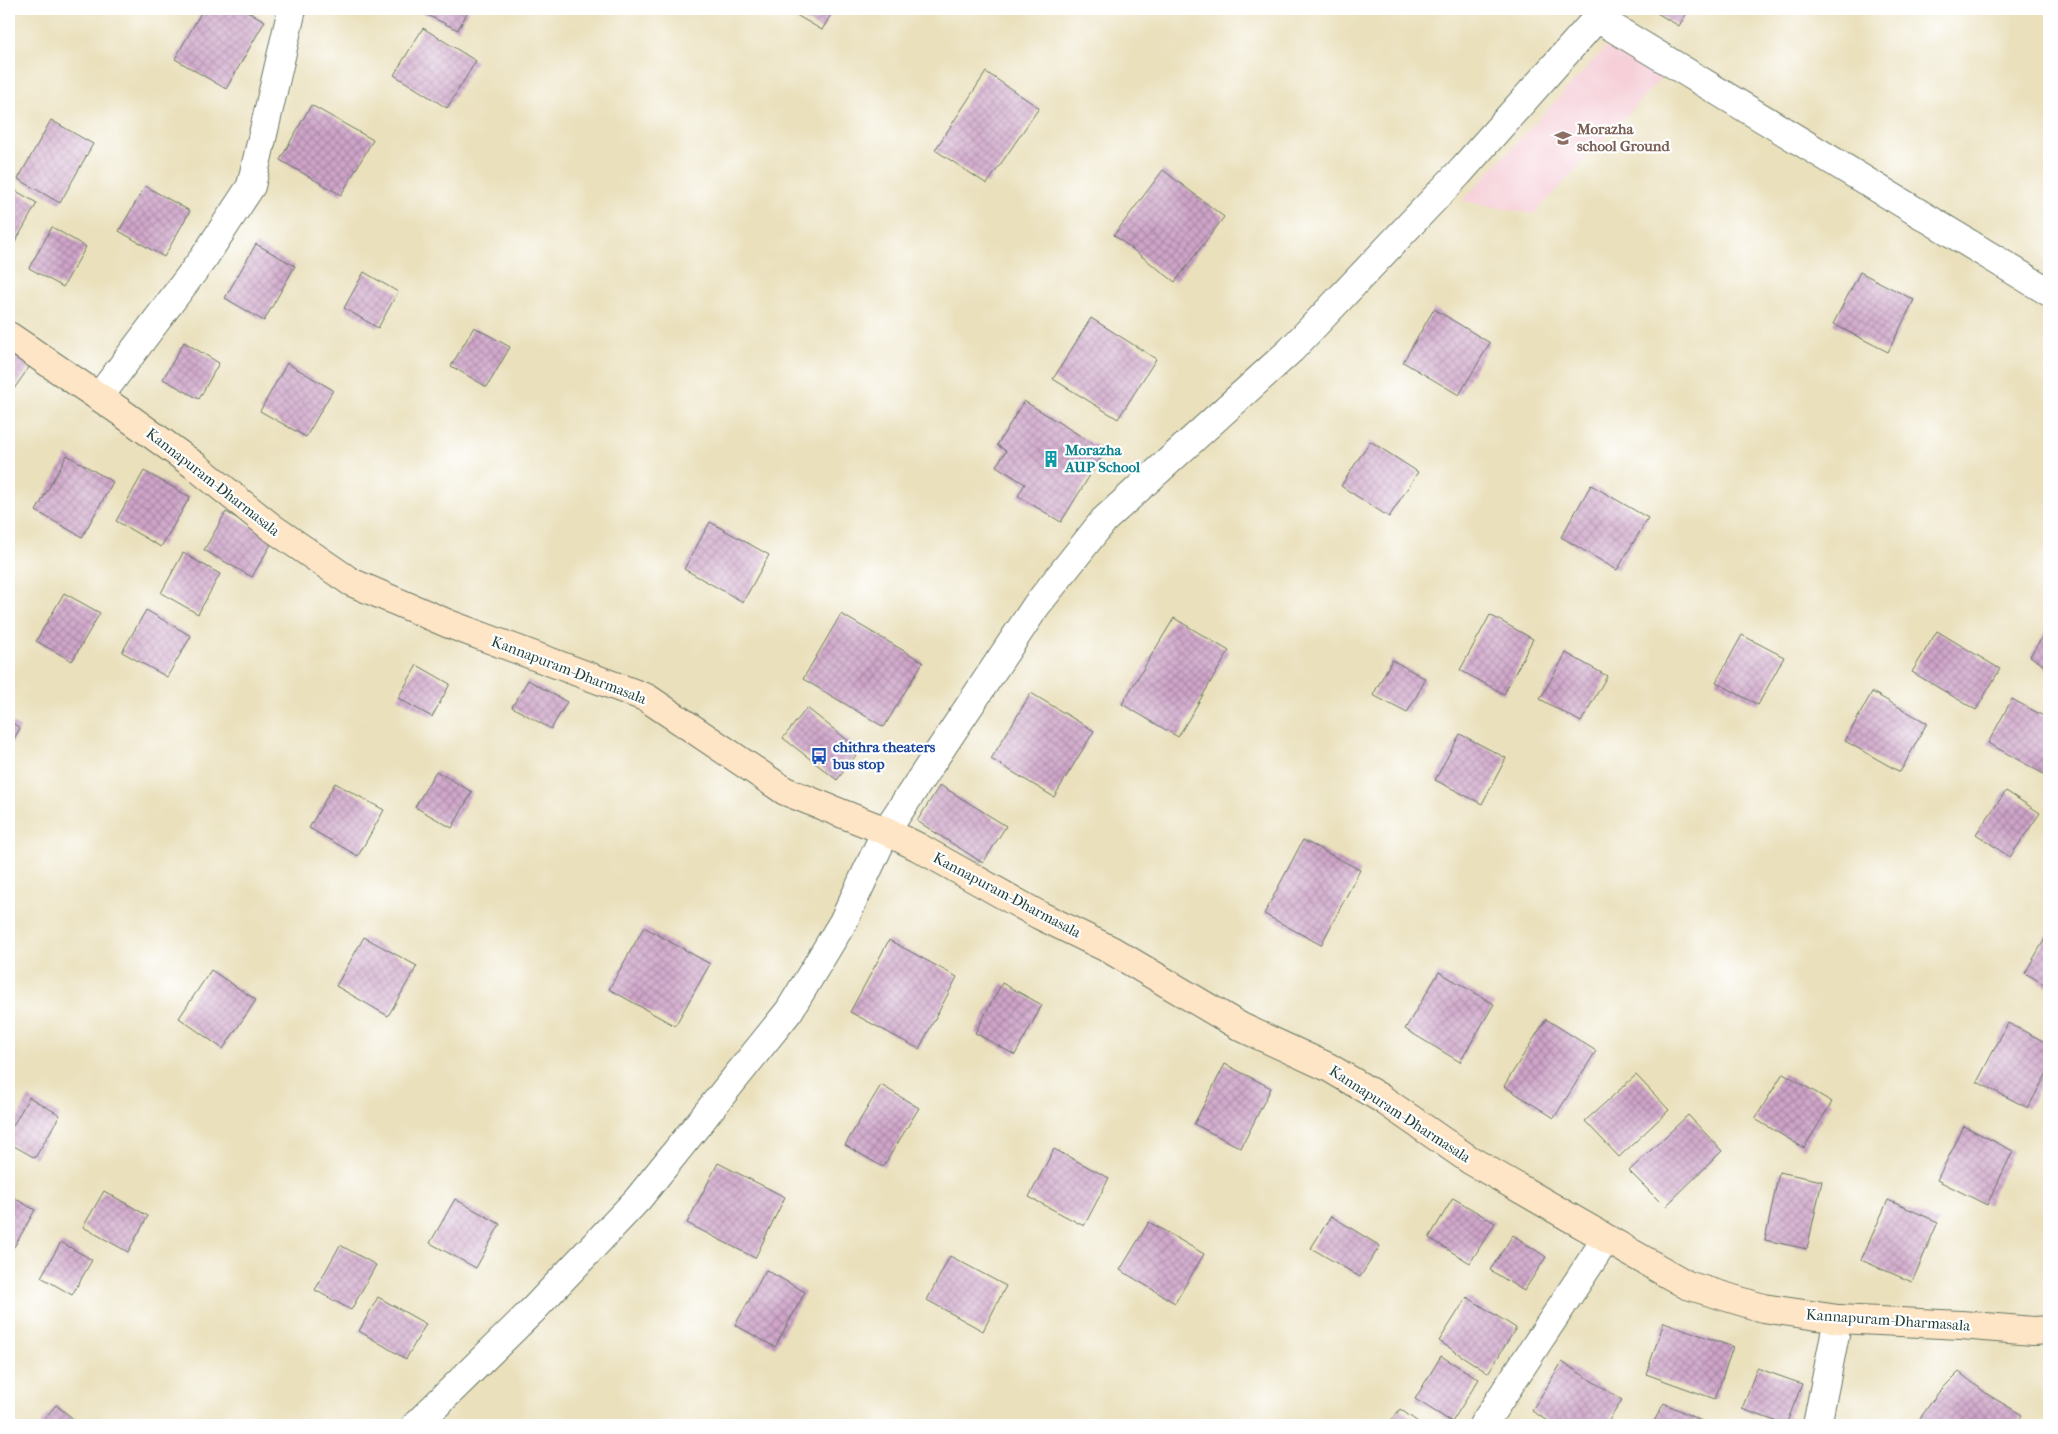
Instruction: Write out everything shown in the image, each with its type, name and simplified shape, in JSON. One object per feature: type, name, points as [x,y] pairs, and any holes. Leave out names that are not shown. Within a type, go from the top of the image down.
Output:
[{"type":"main road","name":"Kannapuram-Dharmasala","points":[[9,336],[194,465],[271,527],[351,582],[448,624],[647,698],[785,791],[886,831],[1039,915],[1111,950],[1241,1027],[1328,1067],[1382,1099],[1470,1160],[1688,1285],[1763,1308],[1838,1320],[1961,1325],[2033,1331],[2049,1330]]},
{"type":"street","points":[[99,397],[204,256],[251,186],[292,9]]},
{"type":"street","points":[[416,1425],[534,1309],[638,1199],[789,1011],[843,922],[886,831],[1036,606],[1104,520],[1291,350],[1459,173],[1599,13],[2049,292]]},
{"type":"street","points":[[1483,1425],[1606,1239]]},
{"type":"street","points":[[1817,1425],[1838,1320]]},
{"type":"shaded area","name":"Morazha school Ground","points":[[1607,46],[1664,75],[1534,214],[1462,201]]},
{"type":"building","points":[[203,9],[243,9],[265,21],[226,89],[175,59]]},
{"type":"building","points":[[420,9],[469,9],[458,30],[419,11]]},
{"type":"building","points":[[786,9],[834,9],[822,30]]},
{"type":"building","points":[[1650,9],[1689,9],[1679,26]]},
{"type":"building","points":[[423,28],[476,61],[447,108],[394,75]]},
{"type":"building","points":[[986,72],[1039,108],[987,184],[935,150]]},
{"type":"building","points":[[311,105],[373,140],[341,195],[280,160]]},
{"type":"building","points":[[51,120],[93,144],[60,203],[18,179]]},
{"type":"building","points":[[1163,170],[1224,217],[1175,282],[1114,235]]},
{"type":"building","points":[[145,186],[190,211],[164,257],[119,231]]},
{"type":"building","points":[[9,187],[37,203],[12,248],[9,246]]},
{"type":"building","points":[[52,227],[86,247],[63,287],[29,268]]},
{"type":"building","points":[[256,244],[295,266],[264,321],[225,298]]},
{"type":"building","points":[[364,272],[398,292],[378,328],[344,308]]},
{"type":"building","points":[[1860,272],[1914,300],[1888,352],[1833,324]]},
{"type":"building","points":[[1434,309],[1490,343],[1459,395],[1403,362]]},
{"type":"building","points":[[1091,318],[1156,359],[1118,419],[1053,379]]},
{"type":"building","points":[[474,327],[510,347],[487,387],[451,366]]},
{"type":"building","points":[[184,342],[219,363],[199,399],[163,379]]},
{"type":"building","points":[[9,347],[32,363],[9,396]]},
{"type":"building","points":[[287,363],[333,390],[306,437],[260,411]]},
{"type":"building","name":"Morazha AUP School","points":[[1024,401],[1105,451],[1061,522],[1018,496],[1025,484],[996,466],[1006,451],[997,445]]},
{"type":"building","points":[[1370,441],[1418,472],[1389,517],[1341,486]]},
{"type":"building","points":[[67,455],[113,482],[82,537],[36,511]]},
{"type":"building","points":[[144,471],[190,497],[161,547],[116,521]]},
{"type":"building","points":[[1591,485],[1648,518],[1617,570],[1561,537]]},
{"type":"building","points":[[226,512],[274,539],[252,577],[204,550]]},
{"type":"building","points":[[710,522],[769,555],[743,602],[684,569]]},
{"type":"building","points":[[183,553],[220,574],[198,614],[161,593]]},
{"type":"building","points":[[64,593],[100,613],[72,661],[36,641]]},
{"type":"building","points":[[146,610],[191,636],[167,677],[122,652]]},
{"type":"building","points":[[841,614],[923,662],[884,727],[803,679]]},
{"type":"building","points":[[1490,615],[1533,639],[1504,694],[1460,670]]},
{"type":"building","points":[[1174,618],[1229,651],[1178,737],[1122,704]]},
{"type":"building","points":[[2049,627],[2049,669],[2030,656]]},
{"type":"building","points":[[1937,631],[2000,669],[1976,710],[1912,672]]},
{"type":"building","points":[[1742,635],[1784,657],[1758,705],[1716,682]]},
{"type":"building","points":[[1566,653],[1607,676],[1581,722],[1540,699]]},
{"type":"building","points":[[1392,660],[1426,679],[1407,713],[1373,695]]},
{"type":"building","points":[[417,665],[450,684],[432,717],[398,698]]},
{"type":"building","points":[[528,680],[567,702],[551,729],[512,707]]},
{"type":"building","points":[[1872,692],[1927,723],[1900,772],[1845,741]]},
{"type":"building","points":[[1031,693],[1094,731],[1054,797],[991,759]]},
{"type":"building","points":[[2012,699],[2049,719],[2049,777],[1988,743]]},
{"type":"building","points":[[807,708],[860,750],[837,780],[783,738]]},
{"type":"building","points":[[9,721],[20,728],[9,748]]},
{"type":"building","points":[[1460,734],[1506,758],[1482,804],[1435,780]]},
{"type":"building","points":[[436,771],[472,792],[452,828],[415,807]]},
{"type":"building","points":[[335,783],[384,810],[358,856],[309,828]]},
{"type":"building","points":[[940,785],[1006,826],[983,863],[917,821]]},
{"type":"building","points":[[2006,791],[2040,813],[2010,857],[1976,834]]},
{"type":"building","points":[[1303,840],[1360,870],[1321,945],[1264,914]]},
{"type":"building","points":[[644,927],[710,964],[675,1026],[609,989]]},
{"type":"building","points":[[2049,932],[2049,987],[2025,973]]},
{"type":"building","points":[[364,937],[417,966],[388,1016],[336,986]]},
{"type":"building","points":[[889,940],[957,977],[919,1049],[850,1012]]},
{"type":"building","points":[[211,970],[256,1000],[223,1049],[179,1018]]},
{"type":"building","points":[[1439,972],[1494,1004],[1460,1062],[1405,1029]]},
{"type":"building","points":[[1002,983],[1042,1005],[1015,1055],[975,1033]]},
{"type":"building","points":[[1546,1019],[1596,1051],[1554,1118],[1504,1086]]},
{"type":"building","points":[[2008,1023],[2049,1044],[2049,1069],[2028,1108],[1977,1082]]},
{"type":"building","points":[[1225,1064],[1271,1088],[1241,1148],[1194,1124]]},
{"type":"building","points":[[1783,1073],[1832,1102],[1804,1148],[1755,1119]]},
{"type":"building","points":[[1636,1075],[1669,1110],[1619,1157],[1585,1121]]},
{"type":"building","points":[[881,1085],[919,1108],[883,1167],[845,1145]]},
{"type":"building","points":[[29,1097],[60,1115],[35,1158],[9,1143],[9,1133]]},
{"type":"building","points":[[1688,1115],[1722,1151],[1665,1207],[1629,1171]]},
{"type":"building","points":[[1964,1126],[2013,1151],[1987,1205],[1937,1180]]},
{"type":"building","points":[[1054,1149],[1109,1178],[1084,1226],[1029,1197]]},
{"type":"building","points":[[718,1163],[785,1197],[755,1258],[687,1223]]},
{"type":"building","points":[[1779,1172],[1822,1181],[1807,1249],[1765,1240]]},
{"type":"building","points":[[104,1191],[148,1216],[128,1252],[83,1227]]},
{"type":"building","points":[[9,1195],[35,1210],[14,1247],[9,1244]]},
{"type":"building","points":[[1453,1198],[1495,1223],[1470,1263],[1429,1238]]},
{"type":"building","points":[[455,1199],[500,1224],[476,1268],[430,1243]]},
{"type":"building","points":[[1888,1200],[1938,1222],[1912,1282],[1861,1260]]},
{"type":"building","points":[[1331,1216],[1380,1246],[1360,1277],[1311,1248]]},
{"type":"building","points":[[1149,1222],[1204,1254],[1175,1303],[1120,1270]]},
{"type":"building","points":[[1513,1235],[1546,1257],[1524,1291],[1490,1270]]},
{"type":"building","points":[[61,1242],[92,1260],[72,1295],[41,1277]]},
{"type":"building","points":[[340,1245],[376,1265],[351,1310],[315,1290]]},
{"type":"building","points":[[950,1256],[1006,1286],[983,1331],[927,1300]]},
{"type":"building","points":[[766,1270],[805,1292],[775,1347],[735,1325]]},
{"type":"building","points":[[378,1297],[426,1324],[406,1359],[359,1331]]},
{"type":"building","points":[[1467,1297],[1516,1328],[1488,1373],[1439,1341]]},
{"type":"building","points":[[1664,1322],[1733,1347],[1715,1399],[1646,1374]]},
{"type":"building","points":[[1441,1356],[1479,1379],[1452,1422],[1415,1399]]},
{"type":"building","points":[[1562,1362],[1622,1400],[1606,1425],[1555,1425],[1532,1411]]},
{"type":"building","points":[[1757,1368],[1802,1384],[1786,1425],[1742,1409]]},
{"type":"building","points":[[1959,1372],[1987,1394],[2022,1415],[2016,1425],[1925,1425],[1918,1421],[1938,1393]]},
{"type":"building","points":[[1664,1403],[1710,1425],[1652,1425]]},
{"type":"building","points":[[56,1405],[81,1425],[39,1425]]},
{"type":"building","points":[[1400,1409],[1422,1425],[1388,1425]]},
{"type":"place","name":"Morazha school Ground","points":[[1563,138]]},
{"type":"place","name":"Morazha AUP School","points":[[1051,459]]},
{"type":"place","name":"chithra theaters bus stop","points":[[819,756]]}]
